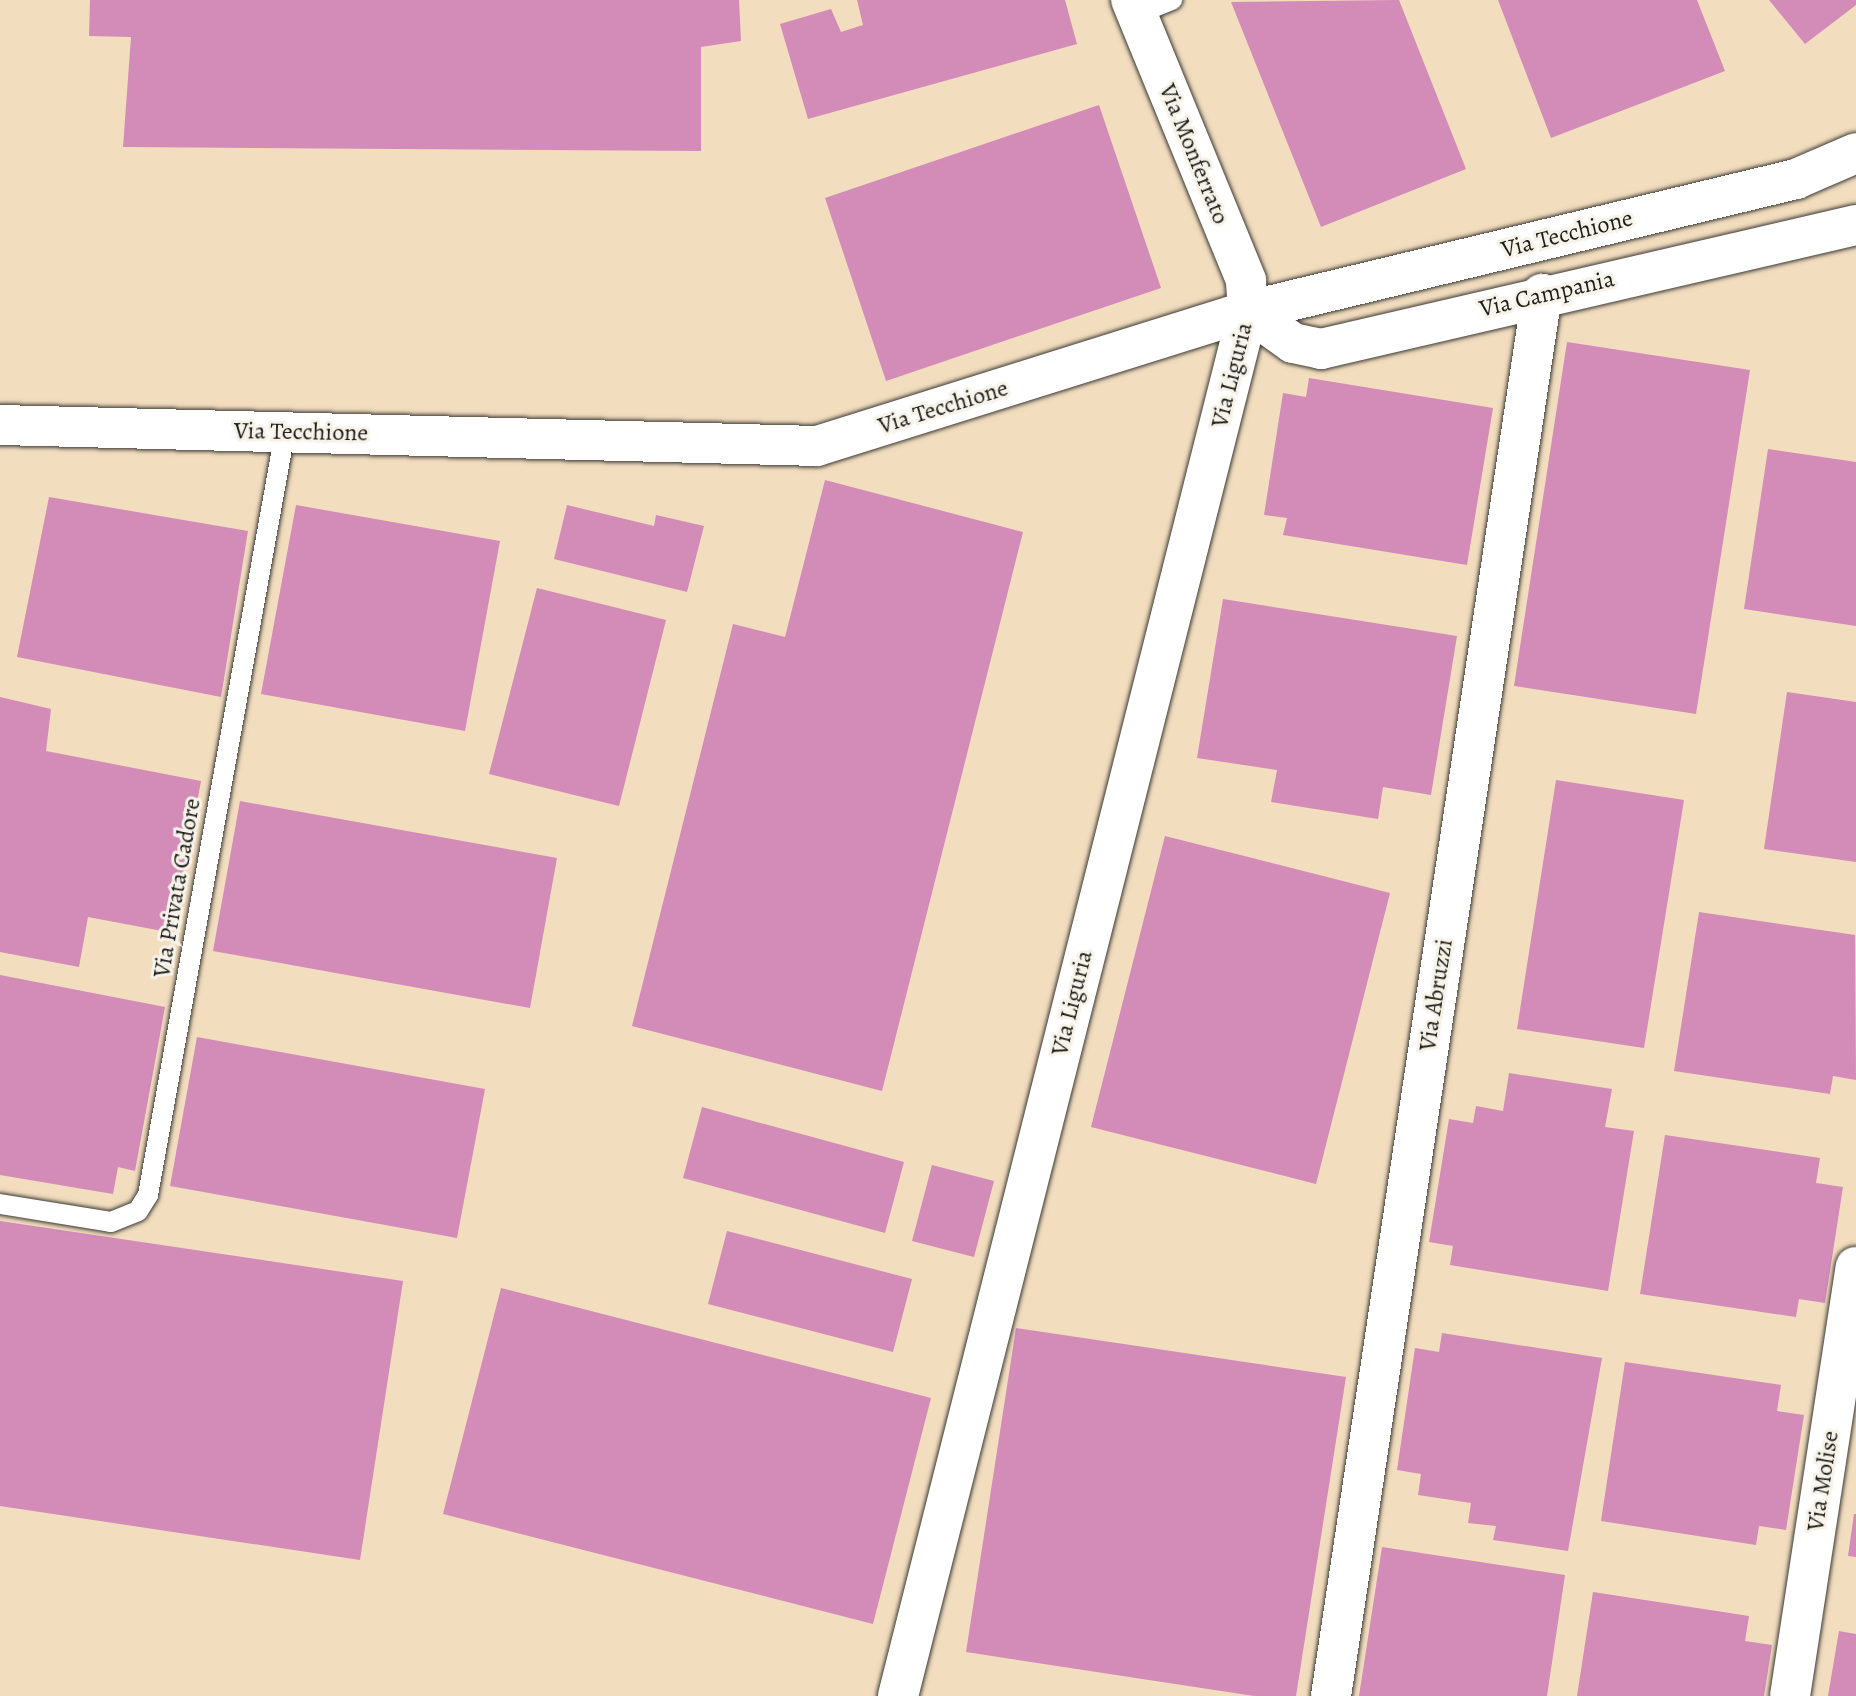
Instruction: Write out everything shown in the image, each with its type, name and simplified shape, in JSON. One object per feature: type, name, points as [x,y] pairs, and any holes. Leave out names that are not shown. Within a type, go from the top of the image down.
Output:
[{"type":"street","name":"Via Monferrato","points":[[1146,5],[1246,280],[1248,311]]},
{"type":"street","name":"Via Tecchione","points":[[0,425],[817,446],[1248,311],[1796,179],[1856,153]]},
{"type":"street","name":"Via Campania","points":[[1248,311],[1293,343],[1321,349],[1542,294],[1856,225]]},
{"type":"street","name":"Via Abruzzi","points":[[1331,1696],[1542,294]]},
{"type":"street","name":"Via Liguria","points":[[898,1696],[1248,311]]},
{"type":"street","name":"Via Molise","points":[[1790,1696],[1856,1267]]},
{"type":"lane","name":"Via Privata Cadore","points":[[0,1204],[111,1222],[138,1211],[148,1195],[285,432]]},
{"type":"building","points":[[90,0],[739,0],[741,41],[701,47],[701,151],[123,147],[131,37],[89,36]]},
{"type":"building","points":[[857,0],[1065,0],[1077,44],[808,119],[780,24],[831,9],[841,32],[863,25]]},
{"type":"building","points":[[1399,0],[1466,169],[1321,227],[1231,2]]},
{"type":"building","points":[[1498,0],[1697,0],[1725,71],[1551,138]]},
{"type":"building","points":[[1769,0],[1856,0],[1856,5],[1805,44]]},
{"type":"building","points":[[1099,105],[1161,288],[886,381],[825,198]]},
{"type":"building","points":[[1567,342],[1750,370],[1696,714],[1514,686]]},
{"type":"building","points":[[1309,378],[1493,408],[1467,565],[1283,535],[1287,518],[1264,515],[1283,393],[1306,397]]},
{"type":"building","points":[[1768,449],[1856,462],[1856,626],[1744,609]]},
{"type":"building","points":[[825,480],[1023,532],[882,1091],[632,1026],[733,624],[785,637]]},
{"type":"building","points":[[49,497],[248,531],[221,697],[17,657]]},
{"type":"building","points":[[296,505],[500,541],[465,731],[261,694]]},
{"type":"building","points":[[567,505],[654,526],[656,515],[704,526],[687,592],[554,559]]},
{"type":"building","points":[[537,588],[666,620],[619,806],[489,774]]},
{"type":"building","points":[[1223,599],[1457,636],[1431,795],[1383,787],[1378,819],[1271,802],[1277,770],[1197,758]]},
{"type":"building","points":[[1787,692],[1856,702],[1856,862],[1764,849]]},
{"type":"building","points":[[0,697],[51,709],[46,751],[201,781],[173,933],[88,917],[79,967],[0,952]]},
{"type":"building","points":[[1556,780],[1684,800],[1644,1048],[1517,1029]]},
{"type":"building","points":[[240,801],[557,858],[530,1008],[213,951]]},
{"type":"building","points":[[1165,836],[1390,893],[1316,1184],[1091,1127]]},
{"type":"building","points":[[1699,912],[1855,935],[1856,1080],[1833,1076],[1830,1094],[1674,1071]]},
{"type":"building","points":[[0,975],[165,1007],[135,1171],[118,1167],[113,1194],[0,1175]]},
{"type":"building","points":[[197,1037],[485,1089],[457,1238],[170,1186]]},
{"type":"building","points":[[1509,1073],[1612,1089],[1605,1127],[1634,1131],[1608,1291],[1450,1265],[1453,1246],[1429,1242],[1449,1119],[1473,1123],[1476,1106],[1503,1111]]},
{"type":"building","points":[[702,1107],[904,1162],[885,1233],[683,1178]]},
{"type":"building","points":[[1665,1135],[1820,1158],[1816,1183],[1843,1187],[1825,1303],[1799,1299],[1796,1317],[1640,1294]]},
{"type":"building","points":[[932,1165],[994,1181],[974,1257],[912,1241]]},
{"type":"building","points":[[0,1221],[403,1281],[360,1560],[0,1506]]},
{"type":"building","points":[[727,1231],[912,1279],[893,1352],[708,1304]]},
{"type":"building","points":[[501,1288],[931,1398],[873,1624],[443,1514]]},
{"type":"building","points":[[1016,1328],[1346,1377],[1296,1696],[1254,1696],[966,1652]]},
{"type":"building","points":[[1442,1333],[1602,1358],[1568,1551],[1493,1540],[1496,1526],[1468,1523],[1471,1503],[1418,1495],[1421,1474],[1397,1470],[1415,1348],[1439,1352]]},
{"type":"building","points":[[1625,1362],[1781,1385],[1777,1411],[1804,1415],[1786,1530],[1759,1526],[1756,1545],[1601,1521]]},
{"type":"building","points":[[1856,1514],[1856,1557],[1848,1556]]},
{"type":"building","points":[[1382,1547],[1565,1575],[1547,1696],[1359,1696]]},
{"type":"building","points":[[1593,1592],[1749,1616],[1745,1641],[1772,1645],[1764,1696],[1577,1696]]},
{"type":"building","points":[[1839,1631],[1856,1634],[1856,1696],[1828,1696]]}]
